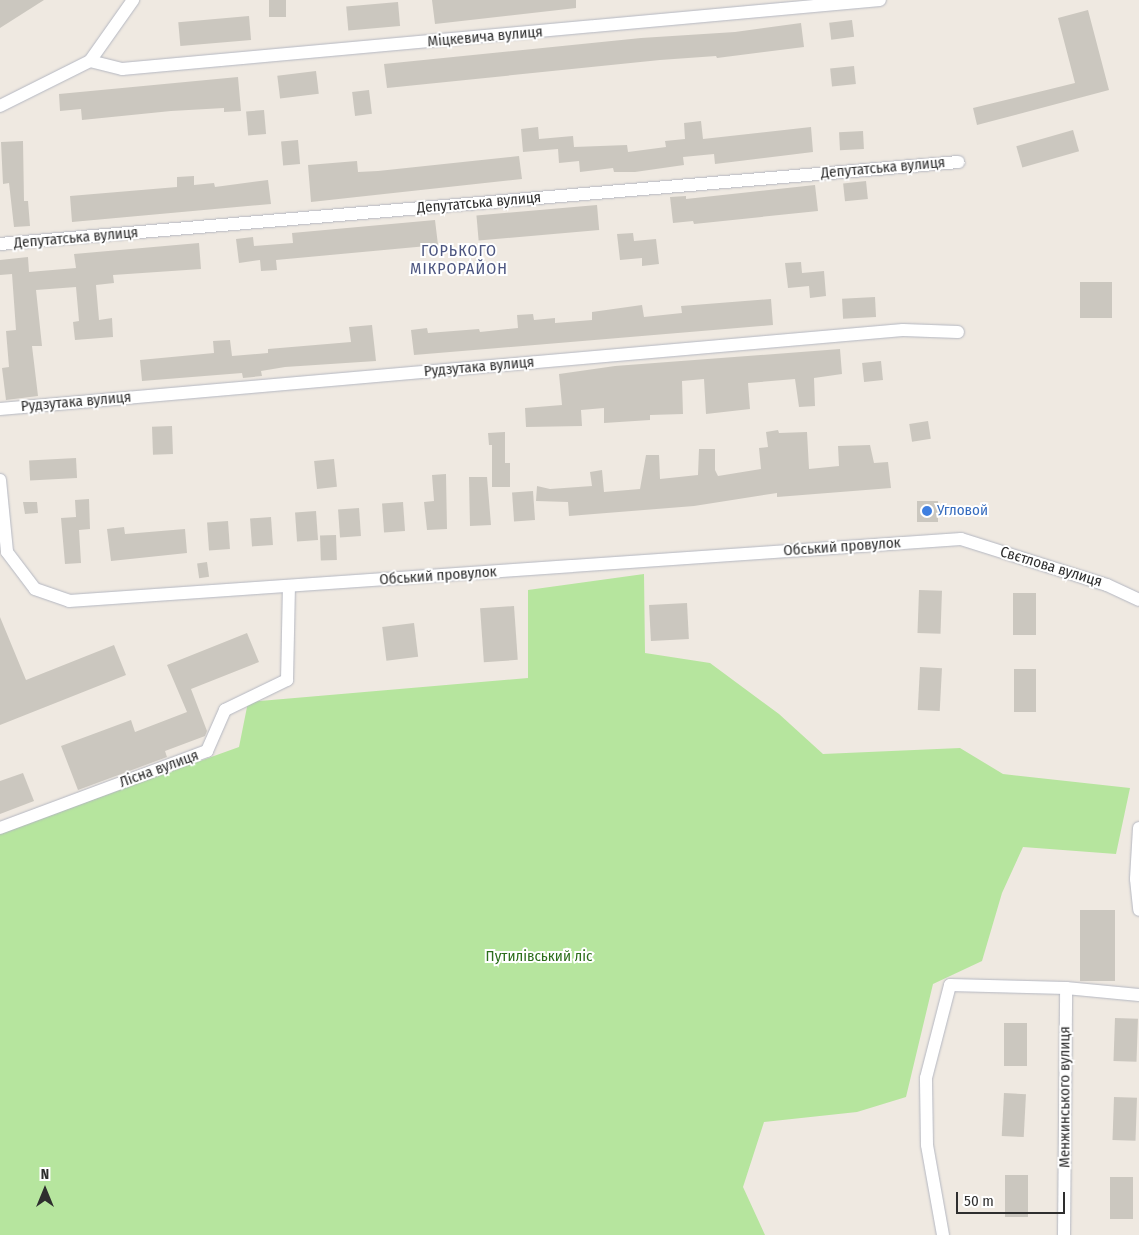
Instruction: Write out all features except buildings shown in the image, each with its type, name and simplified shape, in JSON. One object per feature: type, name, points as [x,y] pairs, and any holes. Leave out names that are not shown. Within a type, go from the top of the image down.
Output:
[{"type":"street","points":[[0,106],[90,61],[133,0]]},
{"type":"street","name":"Міцкевича вулиця","points":[[90,61],[122,69],[881,1]]},
{"type":"street","name":"Депутатська вулиця","points":[[0,244],[958,162]]},
{"type":"street","name":"Рудзутака вулиця","points":[[0,408],[903,330],[958,332]]},
{"type":"street","name":"Обський провулок","points":[[0,480],[7,552],[35,589],[69,602],[961,539]]},
{"type":"street","name":"Свєтлова вулиця","points":[[961,539],[1107,584],[1139,600]]},
{"type":"street","name":"Лісна вулиця","points":[[0,828],[208,752],[225,710],[287,680],[289,586]]},
{"type":"street","points":[[1139,828],[1139,910]]},
{"type":"street","points":[[944,1235],[927,1145],[926,1078],[950,985],[1066,988],[1139,995]]},
{"type":"street","name":"Менжинського вулиця","points":[[1064,1235],[1066,988]]},
{"type":"green space","name":"Путилівський ліс","points":[[644,574],[645,653],[710,663],[779,714],[823,754],[960,748],[1003,774],[1130,788],[1116,854],[1023,847],[1002,893],[982,961],[933,984],[906,1097],[857,1112],[764,1122],[743,1187],[765,1235],[0,1235],[0,833],[239,747],[248,702],[528,678],[528,590]]},
{"type":"place","name":"Угловой","points":[[927,511]]},
{"type":"district","name":"ГОРЬКОГО МІКРОРАЙОН","points":[[459,260]]}]
